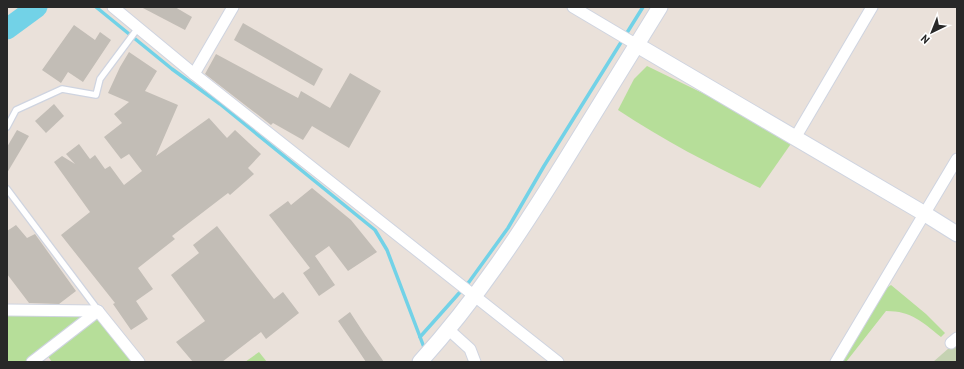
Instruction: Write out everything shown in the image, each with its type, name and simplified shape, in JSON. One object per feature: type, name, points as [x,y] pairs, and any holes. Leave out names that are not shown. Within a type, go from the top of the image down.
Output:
[{"type":"street","points":[[113,7],[194,74],[475,298],[558,362]]},
{"type":"street","points":[[194,74],[233,7]]},
{"type":"street","points":[[573,7],[957,234]]},
{"type":"street","points":[[420,362],[475,298],[519,234],[660,7]]},
{"type":"street","points":[[795,138],[872,7]]},
{"type":"street","points":[[836,362],[957,159]]},
{"type":"street","points":[[7,310],[98,311]]},
{"type":"street","points":[[32,362],[98,311]]},
{"type":"street","points":[[98,311],[139,362]]},
{"type":"street","points":[[449,330],[470,349],[475,362]]},
{"type":"lane","points":[[7,127],[16,110],[62,89],[96,95],[100,79],[138,28]]},
{"type":"lane","points":[[7,189],[98,311]]},
{"type":"green space","points":[[647,66],[795,138],[760,188],[688,152],[652,132],[618,110],[634,79]]},
{"type":"green space","points":[[891,285],[926,314],[945,333],[941,337],[922,322],[910,315],[886,311],[846,362],[836,362],[885,289]]},
{"type":"green space","points":[[7,310],[91,311],[31,362],[7,362]]},
{"type":"green space","points":[[98,311],[139,362],[52,362],[45,352]]},
{"type":"green space","points":[[957,341],[957,362],[933,362]]},
{"type":"green space","points":[[259,352],[267,362],[245,362]]},
{"type":"building","points":[[141,7],[175,7],[192,17],[185,30]]},
{"type":"building","points":[[243,23],[323,69],[314,86],[234,40]]},
{"type":"building","points":[[74,25],[95,40],[100,32],[111,40],[83,82],[68,72],[61,83],[42,70]]},
{"type":"building","points":[[129,52],[157,71],[145,91],[178,105],[156,156],[209,118],[227,138],[235,130],[261,154],[248,168],[254,174],[230,195],[228,193],[172,236],[175,239],[138,268],[153,289],[136,301],[148,319],[131,330],[113,304],[115,303],[61,235],[90,212],[54,162],[62,156],[75,164],[66,154],[79,144],[90,159],[95,155],[105,169],[110,166],[124,185],[142,171],[129,154],[121,159],[104,137],[122,123],[114,114],[129,102],[108,93]]},
{"type":"building","points":[[216,54],[298,98],[301,91],[330,108],[350,73],[381,91],[349,148],[312,126],[303,140],[273,123],[271,125],[205,74]]},
{"type":"building","points":[[54,104],[64,116],[46,133],[35,121]]},
{"type":"building","points":[[17,130],[29,136],[7,173],[7,147]]},
{"type":"building","points":[[312,188],[351,220],[377,252],[348,271],[329,246],[315,256],[335,285],[319,296],[303,273],[310,268],[269,215],[288,201],[291,205]]},
{"type":"building","points":[[16,225],[27,238],[35,234],[76,291],[59,304],[29,303],[7,274],[7,231]]},
{"type":"building","points":[[217,226],[274,299],[283,292],[299,313],[266,339],[261,332],[222,362],[193,362],[176,342],[205,321],[171,275],[199,253],[193,245]]},
{"type":"building","points":[[350,312],[384,362],[366,362],[338,321]]},
{"type":"waterway","points":[[7,29],[37,7]]},
{"type":"waterway","points":[[96,7],[172,69],[220,104],[375,230],[387,250],[425,350]]},
{"type":"waterway","points":[[420,337],[469,282],[508,228],[544,166],[643,7]]}]
